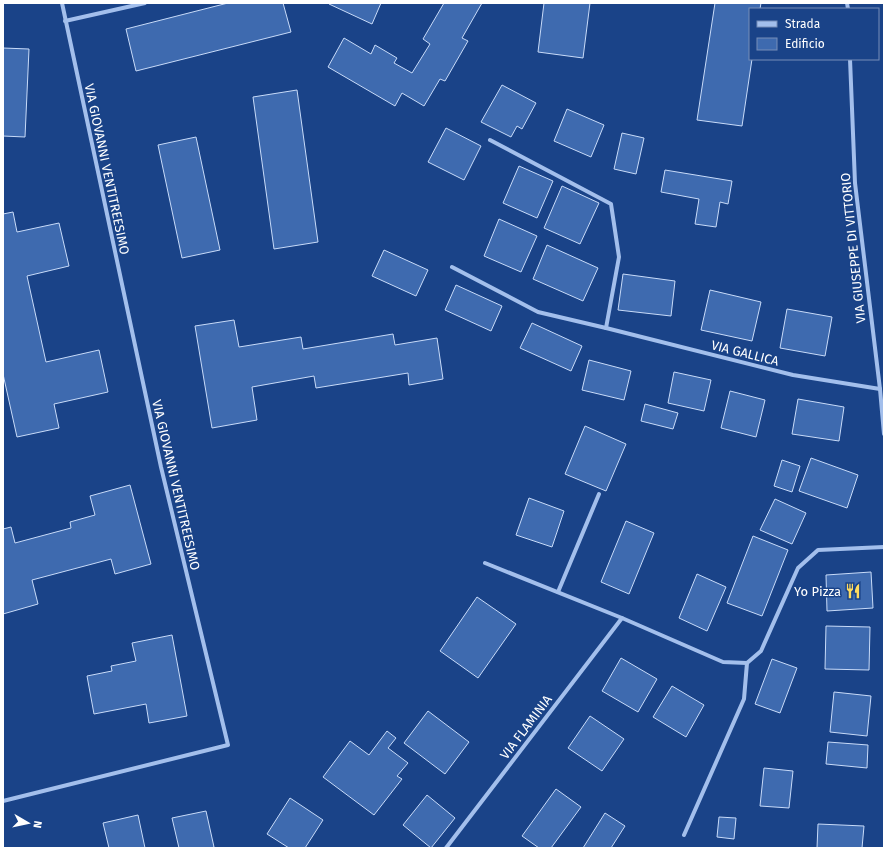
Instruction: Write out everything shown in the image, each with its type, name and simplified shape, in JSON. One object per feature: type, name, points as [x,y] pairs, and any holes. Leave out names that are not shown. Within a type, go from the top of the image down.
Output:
[{"type":"street","name":"VIA GIOVANNI VENTITREESIMO","points":[[3,801],[228,744],[161,467],[62,3]]},
{"type":"street","points":[[65,21],[145,3]]},
{"type":"street","name":"VIA GIUSEPPE DI VITTORIO","points":[[850,60],[855,183],[884,434]]},
{"type":"street","points":[[490,140],[611,204],[619,257],[606,328]]},
{"type":"street","name":"VIA GALLICA","points":[[452,267],[538,312],[793,375],[880,389]]},
{"type":"street","points":[[558,592],[599,494]]},
{"type":"street","points":[[485,563],[622,618],[723,662],[747,663],[761,651],[798,568],[818,550],[884,547]]},
{"type":"street","name":"VIA FLAMINIA","points":[[446,848],[622,618]]},
{"type":"street","points":[[684,835],[744,699],[747,663]]},
{"type":"building","points":[[228,3],[283,3],[291,32],[136,71],[126,29]]},
{"type":"building","points":[[381,3],[372,24],[329,4]]},
{"type":"building","points":[[444,3],[482,3],[462,38],[468,41],[445,81],[440,79],[424,106],[402,93],[395,106],[328,67],[344,38],[371,54],[375,45],[397,58],[394,63],[412,73],[430,44],[423,39]]},
{"type":"building","points":[[544,3],[590,3],[583,58],[538,52]]},
{"type":"building","points":[[715,3],[761,3],[760,8],[749,8],[749,60],[752,60],[742,126],[697,120]]},
{"type":"building","points":[[3,48],[29,49],[25,137],[3,136]]},
{"type":"building","points":[[502,85],[536,103],[522,129],[517,126],[511,137],[481,122]]},
{"type":"building","points":[[297,90],[318,242],[274,249],[253,97]]},
{"type":"building","points":[[567,109],[604,125],[591,157],[554,141]]},
{"type":"building","points":[[446,128],[481,146],[464,180],[428,162]]},
{"type":"building","points":[[622,133],[644,138],[636,174],[614,169]]},
{"type":"building","points":[[196,137],[220,250],[182,258],[158,145]]},
{"type":"building","points":[[519,166],[553,181],[537,218],[503,203]]},
{"type":"building","points":[[665,170],[732,181],[728,204],[720,202],[716,227],[695,224],[699,199],[661,192]]},
{"type":"building","points":[[562,186],[599,203],[580,244],[544,228]]},
{"type":"building","points":[[13,212],[17,232],[59,223],[69,266],[27,276],[46,362],[99,350],[108,392],[54,404],[59,428],[17,437],[3,374],[3,214]]},
{"type":"building","points":[[499,219],[537,236],[521,272],[484,256]]},
{"type":"building","points":[[547,245],[598,268],[583,301],[533,279]]},
{"type":"building","points":[[384,250],[428,270],[416,296],[372,276]]},
{"type":"building","points":[[623,274],[675,281],[671,316],[618,310]]},
{"type":"building","points":[[456,285],[502,306],[491,331],[445,310]]},
{"type":"building","points":[[710,290],[761,302],[752,341],[701,330]]},
{"type":"building","points":[[787,309],[832,317],[825,356],[780,348]]},
{"type":"building","points":[[234,320],[239,347],[301,337],[303,349],[393,334],[395,345],[437,338],[443,379],[409,385],[408,373],[316,388],[314,376],[252,387],[257,420],[212,428],[195,326]]},
{"type":"building","points":[[532,323],[582,346],[571,371],[520,348]]},
{"type":"building","points":[[589,360],[631,371],[624,400],[582,390]]},
{"type":"building","points":[[674,372],[711,380],[704,411],[668,403]]},
{"type":"building","points":[[730,391],[765,400],[756,437],[721,428]]},
{"type":"building","points":[[798,399],[844,407],[839,441],[792,434]]},
{"type":"building","points":[[645,404],[678,413],[673,429],[641,421]]},
{"type":"building","points":[[585,426],[626,444],[606,491],[565,474]]},
{"type":"building","points":[[811,458],[858,475],[847,508],[799,491]]},
{"type":"building","points":[[782,460],[800,466],[792,492],[774,486]]},
{"type":"building","points":[[130,485],[151,564],[115,574],[111,559],[32,580],[38,604],[3,614],[3,529],[11,527],[15,543],[71,528],[70,522],[95,515],[90,496]]},
{"type":"building","points":[[529,498],[564,511],[552,547],[516,535]]},
{"type":"building","points":[[775,499],[806,513],[792,544],[760,530]]},
{"type":"building","points":[[626,521],[654,533],[629,594],[601,582]]},
{"type":"building","points":[[753,536],[788,550],[762,616],[727,603]]},
{"type":"building","points":[[871,572],[873,608],[827,611],[826,575]]},
{"type":"building","points":[[697,574],[726,587],[707,631],[679,618]]},
{"type":"building","points":[[477,597],[516,624],[478,678],[440,651]]},
{"type":"building","points":[[826,626],[870,627],[869,670],[825,669]]},
{"type":"building","points":[[172,635],[187,716],[149,723],[146,704],[94,714],[87,676],[112,671],[111,666],[136,661],[132,643]]},
{"type":"building","points":[[621,658],[657,679],[638,712],[602,691]]},
{"type":"building","points":[[772,659],[797,668],[780,713],[755,704]]},
{"type":"building","points":[[672,686],[704,705],[686,737],[653,717]]},
{"type":"building","points":[[834,692],[871,696],[867,736],[830,732]]},
{"type":"building","points":[[428,711],[469,742],[445,774],[404,743]]},
{"type":"building","points":[[590,716],[624,739],[602,771],[568,748]]},
{"type":"building","points":[[387,731],[396,738],[388,748],[408,763],[397,776],[402,779],[374,815],[323,777],[350,741],[369,755]]},
{"type":"building","points":[[828,742],[868,745],[867,768],[826,764]]},
{"type":"building","points":[[764,768],[793,771],[789,808],[760,806]]},
{"type":"building","points":[[556,789],[581,807],[551,848],[539,848],[522,836]]},
{"type":"building","points":[[427,795],[455,818],[431,848],[403,825]]},
{"type":"building","points":[[290,798],[323,820],[305,848],[289,848],[267,834]]},
{"type":"building","points":[[206,811],[214,847],[179,848],[172,818]]},
{"type":"building","points":[[605,813],[625,826],[611,848],[583,848]]},
{"type":"building","points":[[138,815],[145,848],[109,848],[103,823]]},
{"type":"building","points":[[719,817],[736,818],[734,839],[717,837]]},
{"type":"building","points":[[818,824],[864,826],[862,848],[817,848]]},
{"type":"place","name":"Yo Pizza","points":[[853,591]]}]
